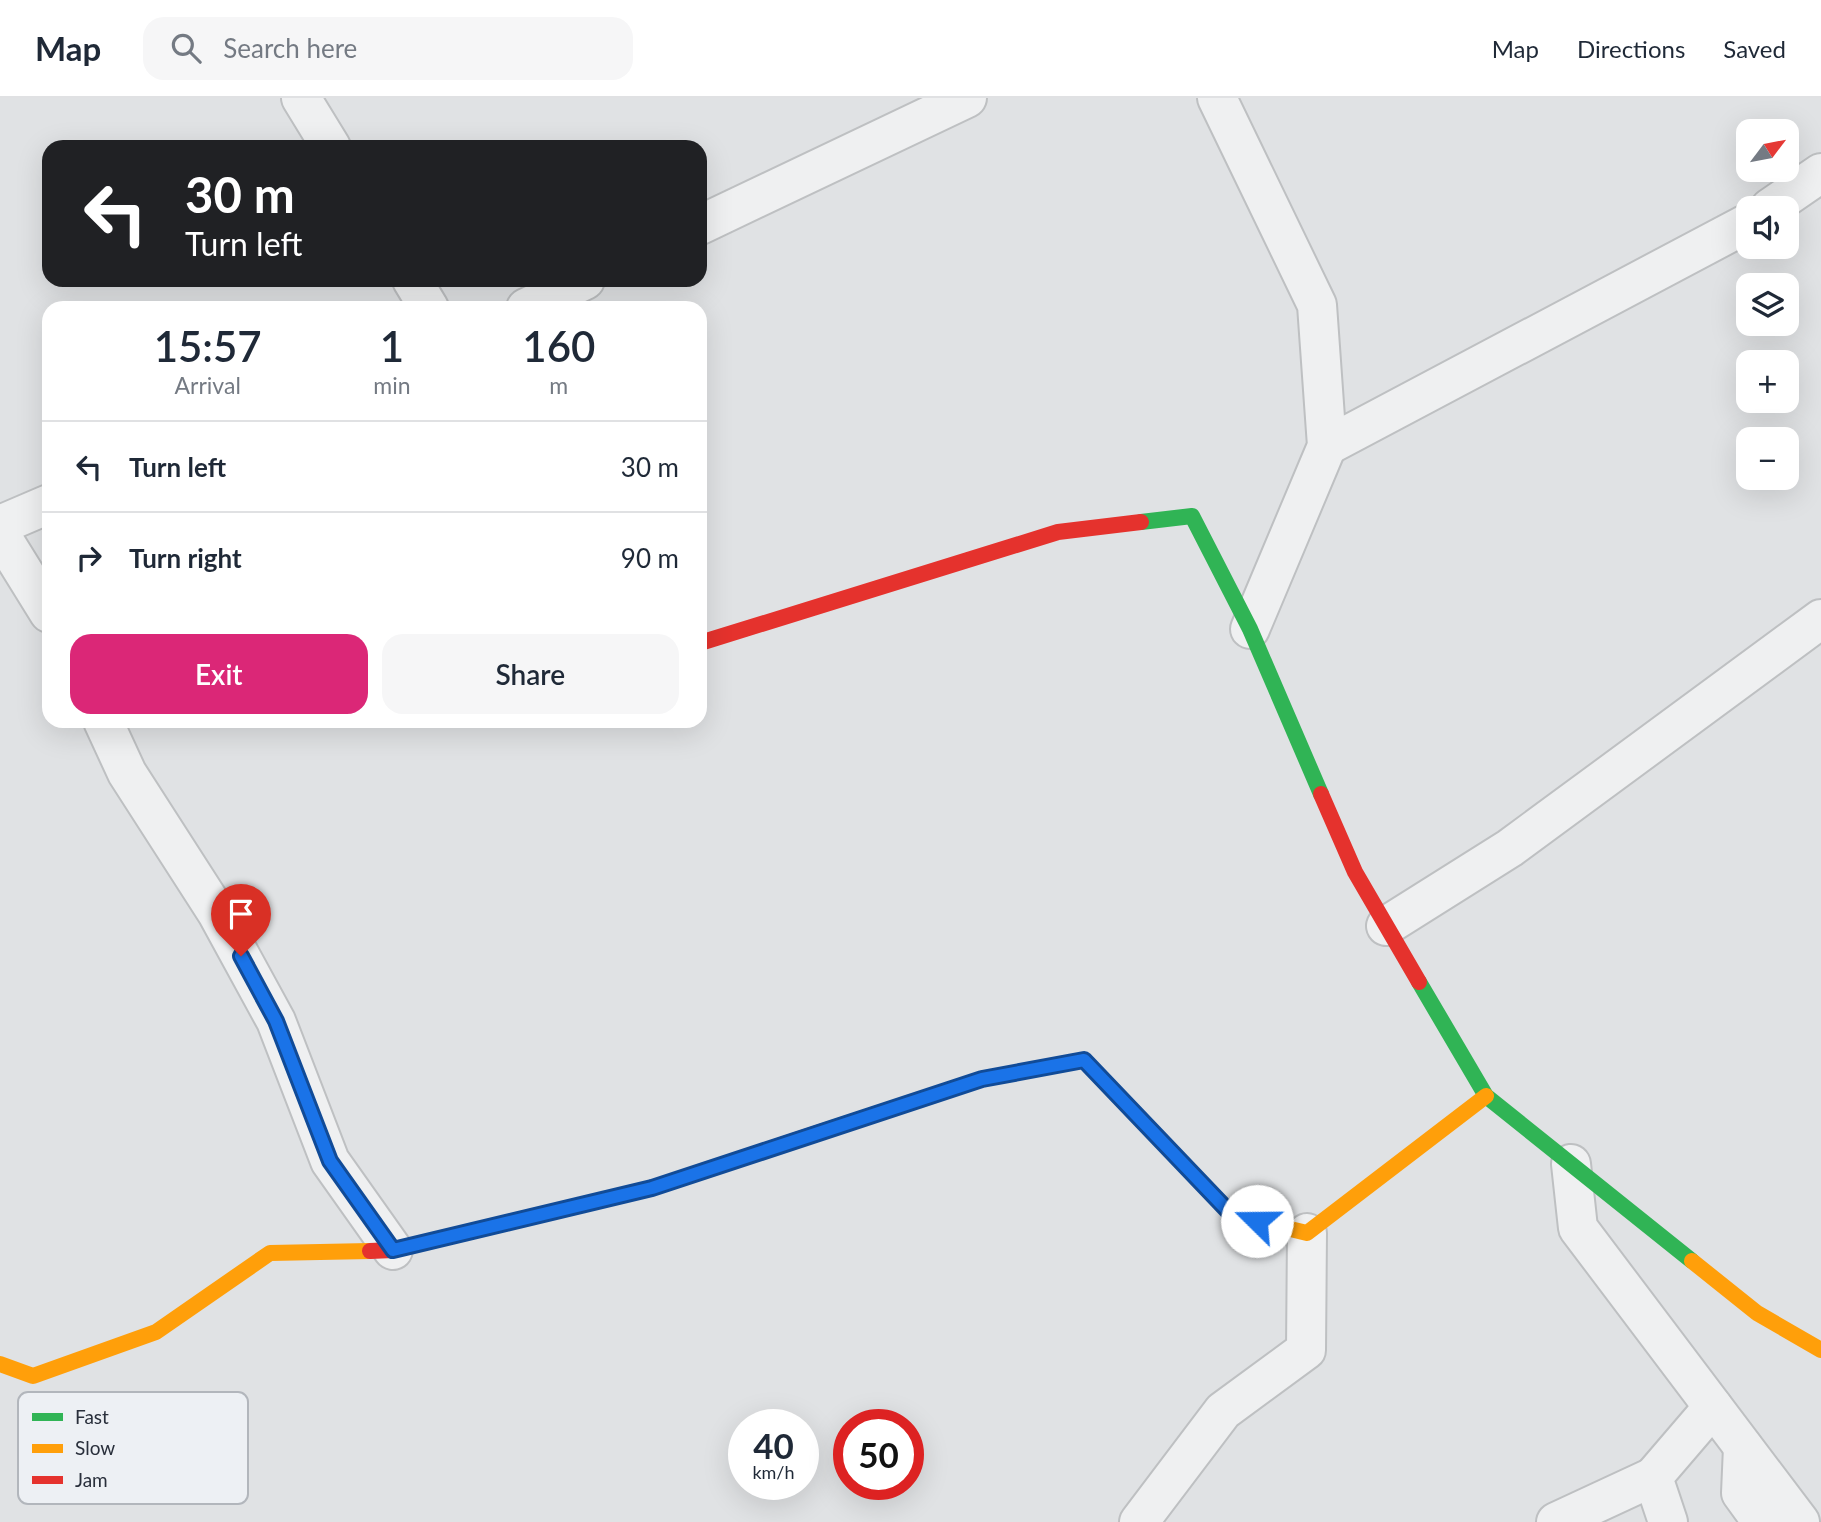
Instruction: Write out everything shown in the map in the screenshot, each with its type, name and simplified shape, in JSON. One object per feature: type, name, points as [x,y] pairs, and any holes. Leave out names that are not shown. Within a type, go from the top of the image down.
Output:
[{"type":"main road","points":[[707,641],[1058,532],[1192,516],[1250,629],[1355,872],[1486,1096],[1757,1313],[1821,1350]]},
{"type":"main road","points":[[0,1364],[33,1376],[156,1332],[270,1253],[393,1250],[652,1188],[982,1079],[1084,1060],[1232,1215],[1307,1233],[1486,1096]]},
{"type":"street","points":[[301,98],[327,140]]},
{"type":"street","points":[[707,222],[967,98]]},
{"type":"street","points":[[1217,98],[1317,305],[1327,446],[1250,629]]},
{"type":"street","points":[[1787,196],[1821,173]]},
{"type":"street","points":[[1327,446],[1736,229]]},
{"type":"street","points":[[541,301],[570,287]]},
{"type":"street","points":[[0,525],[42,507]]},
{"type":"street","points":[[0,534],[42,602]]},
{"type":"street","points":[[1386,926],[1510,848],[1821,619]]},
{"type":"street","points":[[106,728],[127,773],[217,913],[276,1021],[330,1161],[393,1250]]},
{"type":"street","points":[[1571,1164],[1578,1228],[1800,1522]]},
{"type":"street","points":[[1139,1522],[1223,1411],[1306,1350],[1307,1233]]},
{"type":"street","points":[[1556,1522],[1653,1477],[1713,1407]]},
{"type":"street","points":[[1743,1447],[1741,1493],[1762,1522]]},
{"type":"street","points":[[1653,1477],[1668,1522]]},
{"type":"traffic: fast","points":[[1141,522],[1192,516],[1250,629],[1321,794]]},
{"type":"traffic: fast","points":[[1419,982],[1486,1096],[1692,1261]]},
{"type":"traffic: fast","points":[[823,1131],[982,1079],[1084,1060],[1130,1108]]},
{"type":"traffic: slow","points":[[1130,1108],[1232,1215],[1307,1233],[1486,1096]]},
{"type":"traffic: slow","points":[[0,1364],[33,1376],[156,1332],[270,1253],[370,1251]]},
{"type":"traffic: slow","points":[[1692,1261],[1757,1313],[1821,1350]]},
{"type":"traffic: jam","points":[[707,641],[1058,532],[1141,522]]},
{"type":"traffic: jam","points":[[1321,794],[1355,872],[1419,982]]},
{"type":"traffic: jam","points":[[370,1251],[393,1250],[652,1188],[823,1131]]},
{"type":"route","points":[[241,956],[276,1021],[330,1161],[393,1250],[652,1188],[982,1079],[1084,1060],[1232,1215],[1257,1221]]}]
